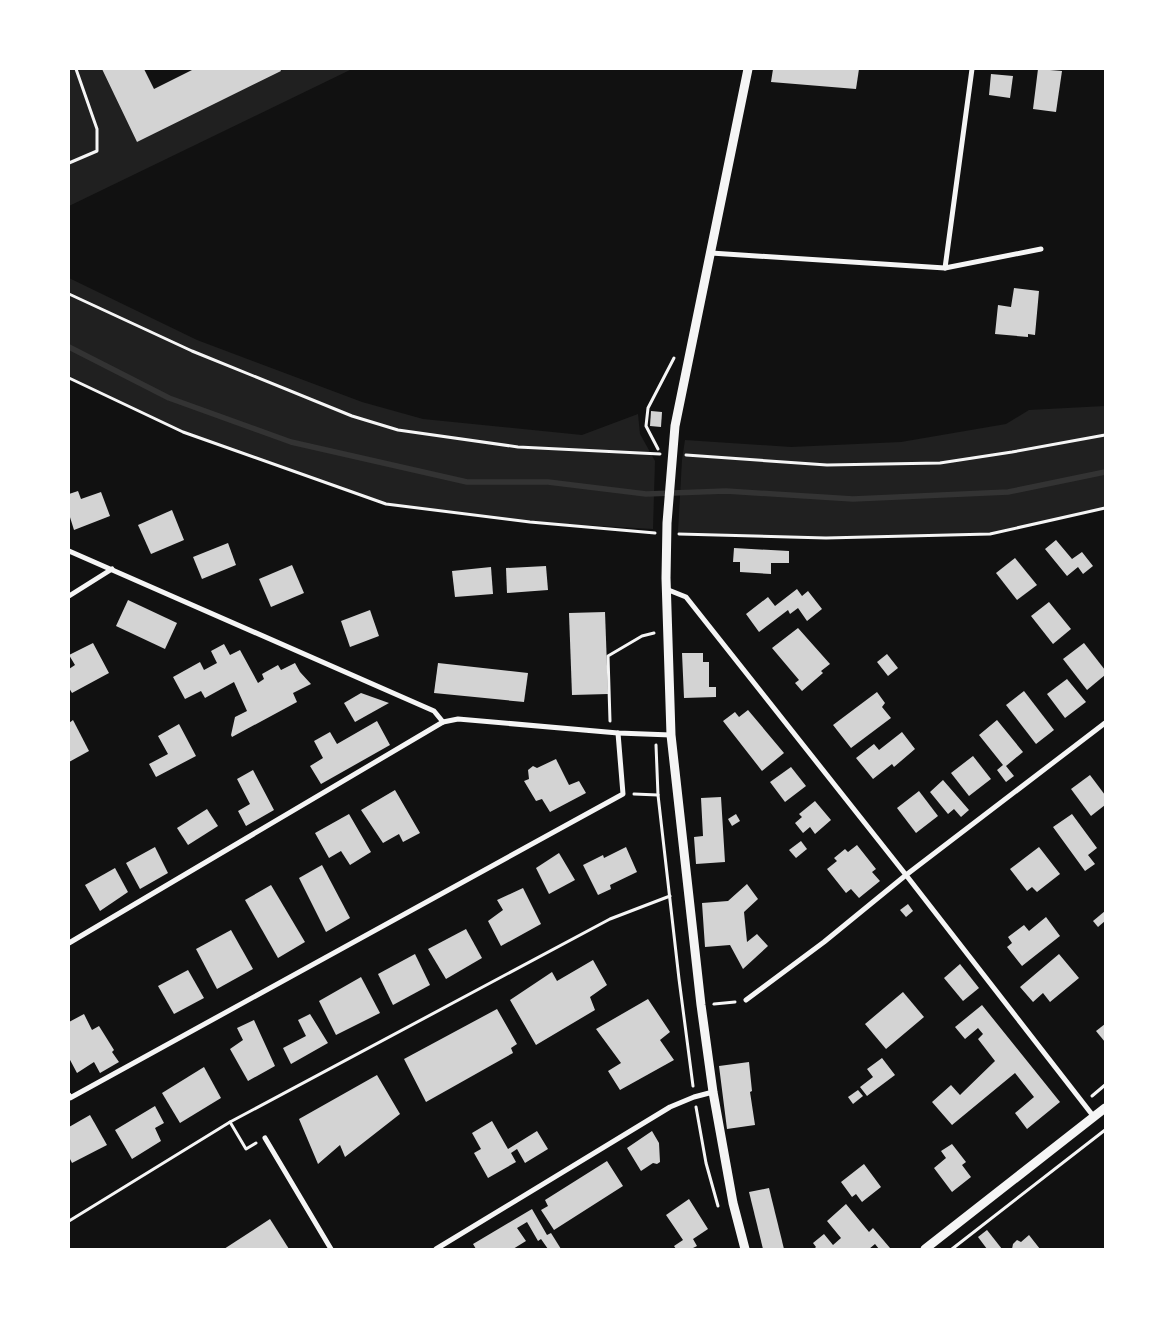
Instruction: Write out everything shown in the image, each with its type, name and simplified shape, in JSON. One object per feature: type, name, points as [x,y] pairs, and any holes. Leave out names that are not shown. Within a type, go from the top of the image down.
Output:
[{"type":"street","points":[[745,1249],[733,1203],[713,1092],[701,1005],[671,735],[666,589],[667,523],[675,426],[712,254],[748,69]]},
{"type":"street","points":[[945,268],[972,69]]},
{"type":"street","points":[[712,254],[945,268],[1041,249]]},
{"type":"street","points":[[69,552],[112,569],[434,711],[443,722]]},
{"type":"street","points":[[69,596],[112,569]]},
{"type":"street","points":[[666,589],[686,597],[1094,1117]]},
{"type":"street","points":[[69,943],[443,722],[458,720],[618,733],[671,735]]},
{"type":"street","points":[[746,1000],[824,942],[906,875],[1105,724]]},
{"type":"street","points":[[69,1097],[623,794],[618,733]]},
{"type":"street","points":[[436,1249],[670,1107],[694,1097],[713,1092]]},
{"type":"street","points":[[925,1249],[1105,1108]]},
{"type":"street","points":[[265,1138],[331,1249]]},
{"type":"path","points":[[69,163],[97,151],[97,129],[76,69]]},
{"type":"path","points":[[69,294],[192,351],[352,416],[398,430],[518,446],[661,454]]},
{"type":"path","points":[[69,378],[183,432],[386,504],[530,522],[656,533]]},
{"type":"path","points":[[672,458],[827,465],[940,463],[1105,435]]},
{"type":"path","points":[[667,534],[826,538],[990,534],[1105,508]]},
{"type":"path","points":[[619,722],[610,721],[608,656],[642,636],[654,633]]},
{"type":"path","points":[[655,735],[658,795],[694,1097],[706,1163],[719,1211]]},
{"type":"path","points":[[623,794],[658,795]]},
{"type":"path","points":[[69,1221],[230,1122],[610,919],[670,896]]},
{"type":"path","points":[[701,1005],[746,1000]]},
{"type":"path","points":[[230,1122],[246,1149],[265,1138]]},
{"type":"path","points":[[952,1249],[1105,1130]]},
{"type":"shaded area","points":[[69,69],[102,69],[137,142],[281,69],[352,69],[69,206]]},
{"type":"shaded area","points":[[69,278],[197,340],[362,402],[423,419],[582,435],[638,414],[640,434],[655,461],[653,529],[530,522],[386,504],[183,432],[69,378]]},
{"type":"shaded area","points":[[1105,406],[1105,508],[990,534],[826,538],[678,532],[685,440],[791,447],[901,442],[1006,424],[1029,410]]},
{"type":"building","points":[[102,69],[144,69],[154,89],[194,69],[280,69],[281,71],[137,142]]},
{"type":"building","points":[[773,69],[859,69],[856,89],[771,82]]},
{"type":"building","points":[[1038,69],[1062,71],[1056,112],[1033,109]]},
{"type":"building","points":[[991,74],[1013,76],[1010,98],[989,95]]},
{"type":"building","points":[[1014,288],[1039,291],[1035,335],[1028,334],[1028,337],[995,334],[998,305],[1011,307]]},
{"type":"building","points":[[651,411],[662,412],[661,427],[650,426]]},
{"type":"building","points":[[78,491],[81,499],[101,492],[110,516],[74,530],[69,514],[69,494]]},
{"type":"building","points":[[172,510],[184,540],[151,554],[138,525]]},
{"type":"building","points":[[1056,540],[1072,559],[1082,552],[1093,566],[1083,574],[1078,567],[1067,576],[1045,549]]},
{"type":"building","points":[[228,543],[236,565],[202,579],[193,557]]},
{"type":"building","points":[[734,548],[789,551],[789,563],[771,563],[771,574],[740,572],[740,562],[733,562]]},
{"type":"building","points":[[1015,558],[1037,585],[1017,600],[996,573]]},
{"type":"building","points":[[292,565],[304,593],[271,607],[259,579]]},
{"type":"building","points":[[546,566],[548,590],[507,593],[506,568]]},
{"type":"building","points":[[491,567],[493,594],[455,597],[452,571]]},
{"type":"building","points":[[797,589],[802,596],[808,591],[822,609],[807,621],[798,608],[790,614],[788,610],[759,632],[746,614],[768,597],[775,606]]},
{"type":"building","points":[[128,600],[177,623],[165,649],[116,626]]},
{"type":"building","points":[[1049,602],[1071,629],[1053,644],[1031,616]]},
{"type":"building","points":[[370,610],[379,636],[350,647],[341,621]]},
{"type":"building","points":[[605,612],[608,694],[572,695],[569,613]]},
{"type":"building","points":[[798,628],[830,664],[821,671],[823,673],[802,691],[795,683],[799,680],[772,648]]},
{"type":"building","points":[[93,643],[109,673],[72,693],[69,688],[69,669],[75,665],[69,655]]},
{"type":"building","points":[[1084,643],[1105,670],[1105,675],[1087,690],[1063,659]]},
{"type":"building","points":[[224,644],[230,655],[240,650],[258,683],[264,679],[262,674],[278,665],[281,670],[295,663],[311,684],[293,693],[297,702],[232,737],[235,717],[247,711],[234,682],[205,698],[201,691],[185,699],[173,677],[200,662],[204,670],[217,663],[211,651]]},
{"type":"building","points":[[682,653],[703,653],[703,662],[709,662],[709,687],[716,687],[716,697],[684,698]]},
{"type":"building","points":[[887,654],[898,668],[888,676],[877,662]]},
{"type":"building","points":[[438,663],[528,673],[524,702],[434,693]]},
{"type":"building","points":[[1067,679],[1086,702],[1065,718],[1047,694]]},
{"type":"building","points":[[1024,691],[1054,730],[1036,744],[1006,705]]},
{"type":"building","points":[[877,692],[885,703],[882,707],[891,718],[851,748],[833,725]]},
{"type":"building","points":[[361,693],[389,703],[355,722],[344,703]]},
{"type":"building","points":[[748,710],[784,753],[762,771],[723,721],[735,712],[739,717]]},
{"type":"building","points":[[73,720],[89,751],[69,762],[69,723]]},
{"type":"building","points":[[997,720],[1023,752],[1006,766],[1014,776],[1006,782],[997,770],[1003,765],[979,735]]},
{"type":"building","points":[[377,721],[390,745],[321,784],[310,766],[323,758],[314,741],[330,732],[337,744]]},
{"type":"building","points":[[179,724],[196,756],[156,777],[149,764],[168,754],[158,736]]},
{"type":"building","points":[[902,732],[915,749],[894,767],[892,764],[873,779],[856,758],[874,744],[879,750]]},
{"type":"building","points":[[973,756],[991,779],[969,796],[951,773]]},
{"type":"building","points":[[556,759],[569,785],[579,781],[586,793],[550,812],[542,799],[536,801],[524,781],[529,779],[528,770],[533,766],[537,768]]},
{"type":"building","points":[[791,767],[806,786],[785,802],[770,782]]},
{"type":"building","points":[[253,770],[274,810],[246,826],[238,811],[250,804],[237,779]]},
{"type":"building","points":[[1090,775],[1105,795],[1105,805],[1091,816],[1071,789]]},
{"type":"building","points":[[943,780],[969,810],[961,817],[954,809],[948,814],[930,792]]},
{"type":"building","points":[[395,790],[420,833],[403,842],[399,834],[383,843],[361,810]]},
{"type":"building","points":[[919,791],[938,816],[916,833],[897,808]]},
{"type":"building","points":[[721,797],[725,862],[696,864],[694,837],[703,836],[701,798]]},
{"type":"building","points":[[815,801],[831,820],[815,834],[810,827],[803,833],[795,823],[802,817],[799,814]]},
{"type":"building","points":[[207,809],[218,826],[188,845],[177,828]]},
{"type":"building","points":[[349,814],[371,852],[350,865],[341,851],[329,858],[315,833]]},
{"type":"building","points":[[736,814],[740,821],[732,826],[728,819]]},
{"type":"building","points":[[1072,814],[1097,848],[1088,855],[1095,864],[1085,871],[1053,827]]},
{"type":"building","points":[[801,841],[807,849],[796,858],[789,850]]},
{"type":"building","points":[[857,845],[876,869],[872,872],[880,881],[859,898],[851,889],[846,893],[827,869],[837,861],[834,858],[845,849],[848,852]]},
{"type":"building","points":[[155,847],[168,873],[140,889],[126,863]]},
{"type":"building","points":[[626,847],[637,872],[610,885],[611,889],[598,895],[583,865],[603,855],[604,858]]},
{"type":"building","points":[[1039,847],[1060,874],[1037,892],[1032,887],[1027,891],[1010,869]]},
{"type":"building","points":[[559,853],[575,880],[549,894],[536,868]]},
{"type":"building","points":[[322,865],[350,918],[326,932],[299,878]]},
{"type":"building","points":[[115,868],[128,892],[100,911],[85,885]]},
{"type":"building","points":[[747,884],[758,899],[744,912],[747,942],[757,934],[768,946],[743,969],[730,945],[705,947],[702,903],[728,901]]},
{"type":"building","points":[[271,885],[305,942],[278,958],[245,900]]},
{"type":"building","points":[[523,888],[541,924],[501,946],[488,921],[503,910],[497,900]]},
{"type":"building","points":[[908,904],[913,911],[906,917],[900,910]]},
{"type":"building","points":[[1105,911],[1105,921],[1098,927],[1093,921]]},
{"type":"building","points":[[1046,917],[1060,936],[1022,966],[1007,947],[1012,943],[1008,937],[1024,925],[1029,931]]},
{"type":"building","points":[[466,929],[482,958],[446,979],[428,949]]},
{"type":"building","points":[[231,930],[253,969],[217,989],[196,949]]},
{"type":"building","points":[[415,954],[430,985],[393,1005],[378,974]]},
{"type":"building","points":[[1059,954],[1079,978],[1050,1002],[1043,993],[1033,1002],[1020,987]]},
{"type":"building","points":[[593,960],[607,985],[590,997],[595,1010],[536,1045],[510,1000],[552,972],[557,981]]},
{"type":"building","points":[[960,964],[979,988],[963,1001],[944,978]]},
{"type":"building","points":[[188,970],[204,998],[174,1014],[158,986]]},
{"type":"building","points":[[361,977],[380,1013],[336,1035],[319,1001]]},
{"type":"building","points":[[903,992],[924,1017],[886,1049],[865,1024]]},
{"type":"building","points":[[648,999],[670,1032],[660,1040],[674,1060],[620,1090],[608,1071],[621,1063],[596,1029]]},
{"type":"building","points":[[982,1005],[1060,1102],[1027,1129],[1015,1113],[1034,1097],[1015,1073],[952,1125],[932,1102],[951,1085],[960,1095],[995,1061],[978,1039],[983,1034],[978,1028],[965,1039],[955,1027]]},
{"type":"building","points":[[497,1009],[517,1044],[511,1048],[513,1053],[426,1102],[404,1059]]},
{"type":"building","points":[[84,1014],[92,1030],[99,1026],[119,1062],[100,1073],[94,1062],[77,1073],[69,1058],[69,1022]]},
{"type":"building","points":[[310,1014],[328,1043],[291,1064],[283,1048],[306,1036],[298,1020]]},
{"type":"building","points":[[254,1020],[275,1066],[248,1081],[230,1049],[243,1040],[237,1028]]},
{"type":"building","points":[[1105,1024],[1105,1042],[1096,1031]]},
{"type":"building","points":[[882,1058],[895,1075],[867,1096],[860,1087],[873,1077],[867,1069]]},
{"type":"building","points":[[749,1062],[752,1091],[750,1092],[755,1125],[727,1129],[719,1066]]},
{"type":"building","points":[[204,1067],[221,1098],[180,1123],[162,1093]]},
{"type":"building","points":[[377,1075],[400,1114],[345,1157],[340,1145],[318,1164],[299,1119]]},
{"type":"building","points":[[858,1090],[863,1096],[853,1104],[848,1097]]},
{"type":"building","points":[[155,1106],[164,1123],[155,1128],[161,1141],[132,1159],[115,1130]]},
{"type":"building","points":[[90,1115],[107,1145],[72,1163],[69,1157],[69,1127]]},
{"type":"building","points":[[492,1121],[508,1149],[537,1131],[548,1149],[525,1163],[517,1149],[511,1153],[516,1162],[488,1178],[474,1153],[481,1149],[472,1133]]},
{"type":"building","points":[[652,1131],[659,1143],[660,1162],[657,1164],[653,1163],[641,1171],[627,1148]]},
{"type":"building","points":[[952,1144],[966,1162],[962,1165],[971,1177],[952,1192],[934,1168],[946,1158],[941,1151]]},
{"type":"building","points":[[607,1161],[623,1186],[554,1230],[541,1210],[548,1206],[545,1200]]},
{"type":"building","points":[[864,1164],[881,1187],[862,1202],[856,1194],[852,1197],[841,1182]]},
{"type":"building","points":[[769,1188],[784,1249],[763,1249],[749,1192]]},
{"type":"building","points":[[689,1199],[708,1229],[693,1239],[697,1246],[691,1249],[676,1249],[674,1246],[683,1240],[666,1215]]},
{"type":"building","points":[[846,1204],[869,1232],[873,1228],[890,1248],[879,1249],[875,1244],[869,1249],[814,1249],[816,1247],[813,1243],[824,1234],[833,1245],[841,1238],[827,1221]]},
{"type":"building","points":[[532,1209],[547,1235],[551,1233],[561,1249],[548,1249],[541,1239],[538,1241],[527,1222],[517,1228],[526,1241],[513,1249],[476,1249],[473,1244]]},
{"type":"building","points":[[270,1219],[289,1249],[224,1249]]},
{"type":"building","points":[[987,1230],[1002,1249],[987,1249],[978,1237]]},
{"type":"building","points":[[1029,1235],[1040,1249],[1012,1249],[1013,1244],[1017,1240],[1021,1242]]},
{"type":"waterway","points":[[69,347],[169,398],[291,442],[467,482],[548,482],[646,494],[726,491],[853,499],[1008,492],[1105,472]]}]
